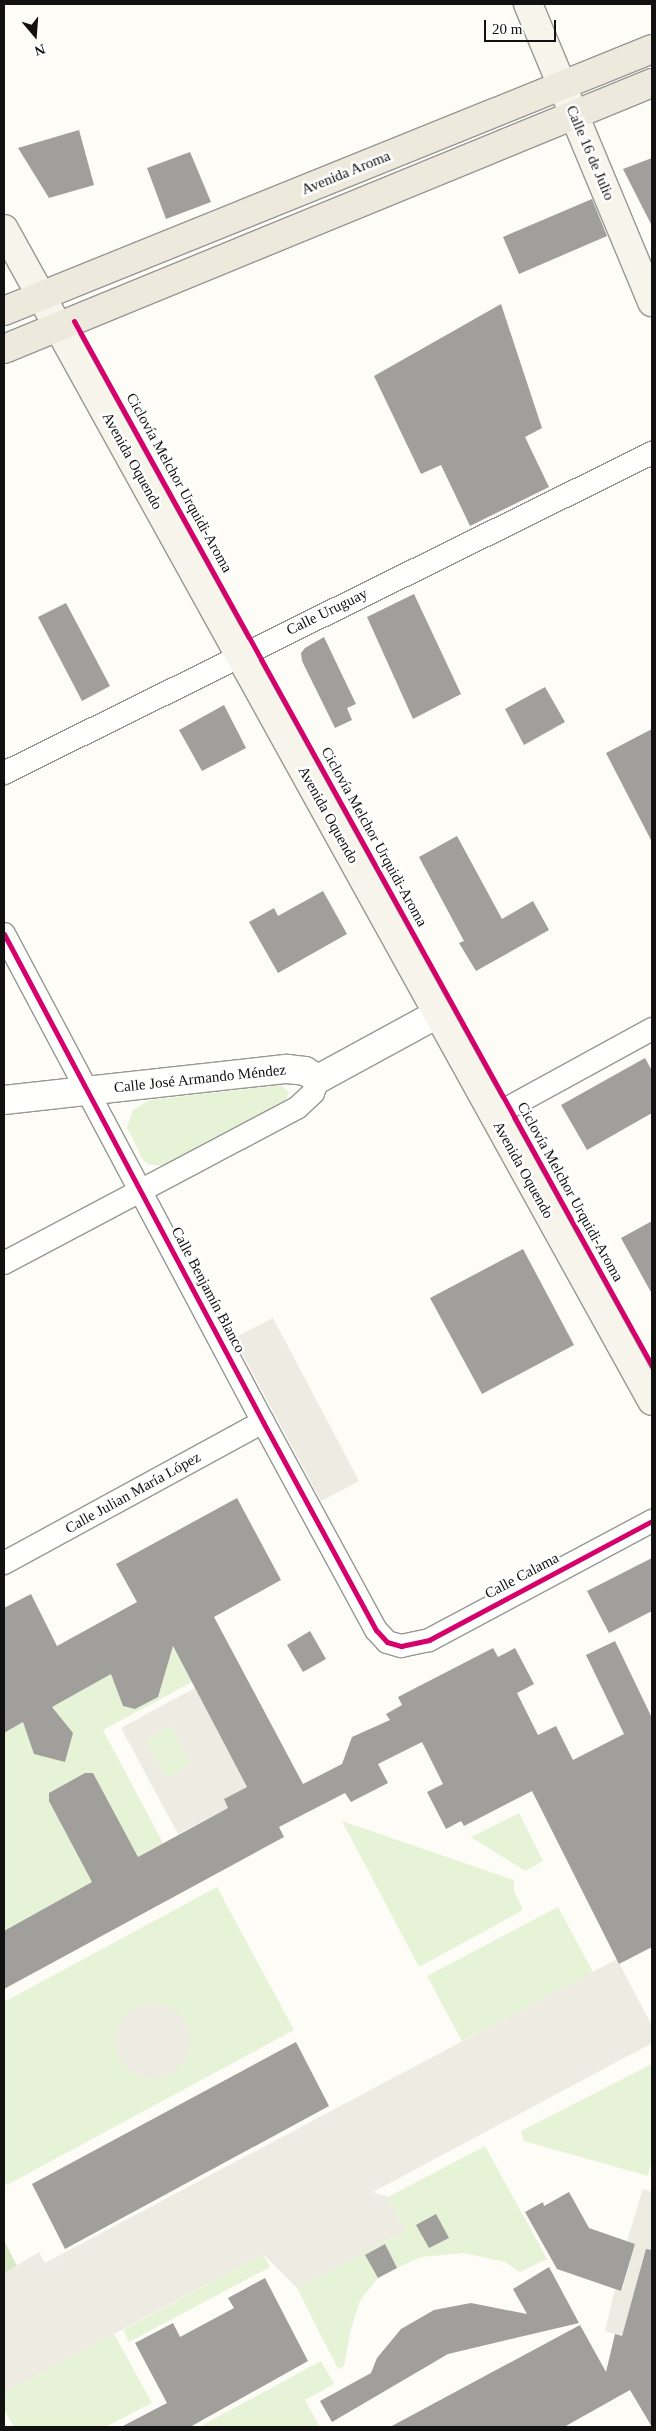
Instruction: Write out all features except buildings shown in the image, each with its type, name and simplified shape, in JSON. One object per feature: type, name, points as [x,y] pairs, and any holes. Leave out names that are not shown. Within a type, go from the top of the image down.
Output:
[{"type":"main road","name":"Calle 16 de Julio","points":[[528,4],[652,302]]},
{"type":"main road","name":"Avenida Aroma","points":[[4,312],[652,49]]},
{"type":"main road","points":[[4,349],[652,83]]},
{"type":"main road","name":"Avenida Oquendo","points":[[4,230],[652,1401]]},
{"type":"street","name":"Calle Uruguay","points":[[4,773],[652,453]]},
{"type":"street","name":"Calle Benjamín Blanco","points":[[4,934],[89,1090],[263,1422],[376,1630],[387,1642],[401,1646]]},
{"type":"street","points":[[4,1263],[297,1108],[313,1093],[318,1079],[437,1014]]},
{"type":"street","points":[[493,1116],[652,1029]]},
{"type":"street","name":"Calle José Armando Méndez","points":[[4,1100],[287,1069],[305,1070],[318,1079]]},
{"type":"street","name":"Calle Julian María López","points":[[4,1563],[263,1422]]},
{"type":"street","name":"Calle Calama","points":[[401,1646],[429,1640],[652,1521]]},
{"type":"green space","points":[[281,1085],[289,1092],[285,1102],[163,1166],[148,1164],[143,1160],[127,1127],[133,1110],[150,1100]]},
{"type":"green space","points":[[170,1641],[192,1682],[103,1730],[163,1843],[4,1931],[4,1733]]},
{"type":"green space","points":[[171,1725],[191,1765],[166,1779],[146,1739]]},
{"type":"green space","points":[[519,1813],[543,1861],[525,1871],[471,1837]]},
{"type":"green space","points":[[342,1821],[514,1880],[514,1891],[523,1910],[419,1967]]},
{"type":"green space","points":[[217,1887],[294,2030],[7,2185],[4,2179],[4,2002]]},
{"type":"green space","points":[[558,1907],[593,1972],[462,2041],[427,1976]]},
{"type":"green space","points":[[652,2064],[652,2158],[648,2176],[524,2141],[521,2131]]},
{"type":"green space","points":[[485,2146],[547,2259],[520,2272],[505,2262],[464,2253],[421,2257],[378,2278],[361,2299],[351,2328],[344,2366],[338,2369],[297,2288],[405,2231],[388,2197]]},
{"type":"green space","points":[[4,2240],[17,2266],[4,2273]]},
{"type":"green space","points":[[263,2254],[270,2267],[129,2342],[123,2330]]},
{"type":"green space","points":[[114,2334],[152,2403],[105,2427],[14,2427],[4,2409],[4,2393]]},
{"type":"green space","points":[[321,2361],[334,2384],[305,2400],[320,2427],[199,2427]]},
{"type":"shaded area","points":[[273,1318],[359,1481],[321,1501],[234,1338]]},
{"type":"shaded area","points":[[195,1688],[247,1787],[224,1799],[228,1808],[178,1834],[121,1728]],"holes":[[[171,1725],[191,1765],[166,1778],[146,1739]]]},
{"type":"shaded area","points":[[617,1959],[652,2026],[652,2043],[373,2192],[388,2197],[405,2231],[297,2288],[263,2254],[4,2393],[4,2273],[39,2252],[45,2263]]},
{"type":"shaded area","points":[[153,2003],[168,2006],[180,2014],[188,2026],[191,2041],[188,2056],[180,2068],[168,2076],[153,2079],[138,2076],[126,2068],[118,2056],[115,2041],[118,2026],[126,2014],[138,2006]]},
{"type":"shaded area","points":[[643,2189],[652,2192],[652,2286],[638,2281],[622,2336],[605,2331],[615,2289],[622,2291],[635,2244],[627,2241]]},
{"type":"cycle path","name":"Ciclovía Melchor Urquidi-Aroma","points":[[74,321],[652,1366]]},
{"type":"cycle path","points":[[4,934],[263,1422],[376,1630],[387,1642],[401,1646],[429,1640],[652,1521]]}]
